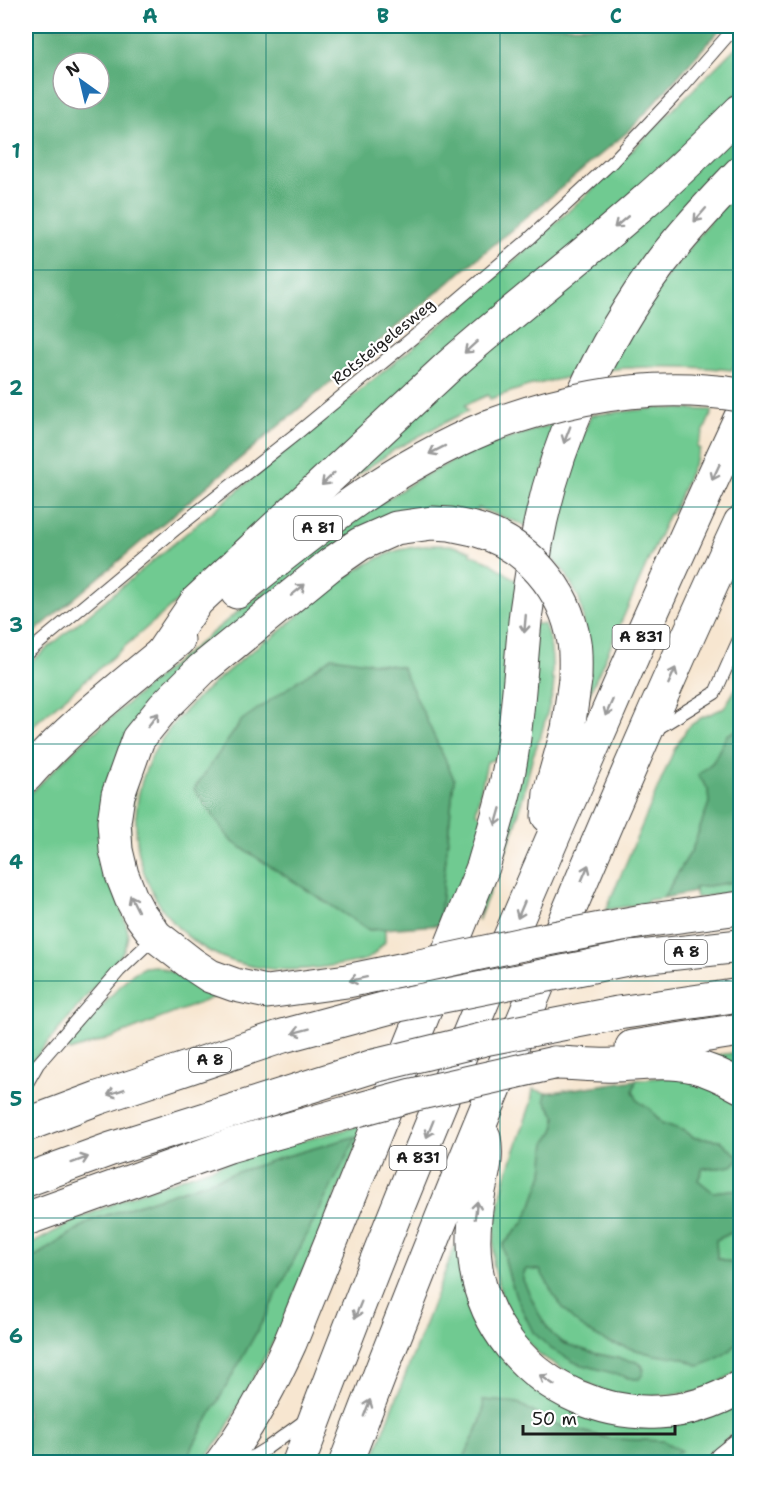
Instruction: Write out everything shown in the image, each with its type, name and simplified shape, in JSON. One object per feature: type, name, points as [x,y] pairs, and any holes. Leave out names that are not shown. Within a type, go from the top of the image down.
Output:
[{"type":"highway","points":[[161,654],[197,601],[485,333],[645,202],[741,111]]},
{"type":"highway","points":[[222,1462],[258,1408],[290,1343],[483,867],[498,819],[509,770],[518,712],[526,611],[537,543],[550,484],[569,428],[597,366],[633,302],[686,231],[741,173]]},
{"type":"highway","name":"A 81","points":[[26,776],[87,717],[266,568],[360,496],[427,455],[490,426],[529,412],[579,399],[619,393],[670,390],[741,395]]},
{"type":"highway","name":"A 831","points":[[298,1462],[442,1099],[544,856],[741,419]]},
{"type":"highway","points":[[544,856],[550,793],[568,729],[575,680],[576,656],[569,621],[563,605],[544,573],[517,549],[493,536],[450,524],[432,523],[396,528],[354,548],[331,564],[202,669],[164,707],[138,739],[117,795],[114,822],[116,850],[130,898],[138,913],[156,936],[210,976],[235,985],[267,992],[347,981],[538,940],[643,921],[741,908]]},
{"type":"highway","name":"A 831","points":[[346,1462],[481,1121],[575,896],[741,523]]},
{"type":"highway","name":"A 8","points":[[26,1125],[283,1036],[398,1005],[632,958],[741,946]]},
{"type":"highway","points":[[26,1180],[111,1149],[374,1066],[489,1038],[618,1013],[741,995]]},
{"type":"highway","points":[[26,1219],[229,1146],[412,1095],[554,1062],[611,1058],[741,1030]]},
{"type":"highway","points":[[611,1058],[695,1066],[741,1086]]},
{"type":"highway","points":[[481,1121],[485,1142],[485,1165],[475,1220],[473,1244],[476,1267],[485,1304],[496,1325],[520,1358],[536,1373],[574,1396],[593,1404],[636,1413],[673,1411],[706,1404],[741,1387]]},
{"type":"highway","points":[[725,1462],[741,1450]]},
{"type":"lane","name":"Rotsteigelesweg","points":[[26,654],[177,528],[433,321],[529,239],[613,161],[736,26]]},
{"type":"lane","points":[[644,737],[715,693],[741,637]]},
{"type":"lane","points":[[26,1085],[38,1064],[119,971],[156,936]]},
{"type":"lane","points":[[244,1462],[318,1411]]},
{"type":"green space","points":[[26,26],[723,26],[632,128],[26,639]]},
{"type":"green space","points":[[740,43],[740,91],[692,141],[208,575],[38,721],[26,735],[26,666],[459,310],[593,189]]},
{"type":"green space","points":[[740,126],[740,155],[716,179],[578,375],[528,386],[490,399],[488,395],[465,405],[468,411],[396,449],[345,483],[338,482]]},
{"type":"green space","points":[[740,183],[740,352],[732,370],[638,367],[606,370],[642,308]]},
{"type":"green space","points":[[657,408],[713,410],[697,447],[700,449],[672,514],[669,514],[588,697],[583,615],[579,599],[566,574],[547,552],[565,479],[591,415]]},
{"type":"green space","points":[[557,423],[527,526],[478,508],[476,514],[436,510],[143,710],[121,909],[127,927],[127,942],[121,955],[26,1069],[26,800],[29,795],[74,750],[171,666],[305,557],[366,513],[418,479],[483,445],[484,447]]},
{"type":"green space","points":[[434,545],[450,545],[471,551],[471,554],[488,561],[519,582],[503,756],[487,762],[476,812],[489,823],[446,925],[439,925],[454,779],[369,930],[385,929],[385,942],[371,957],[360,961],[310,969],[280,970],[250,966],[209,951],[187,936],[168,917],[154,895],[144,872],[138,846],[136,820],[139,794],[155,749],[182,714],[215,682],[343,579],[376,559],[393,552]]},
{"type":"green space","points":[[533,624],[544,624],[546,630],[551,651],[553,692],[533,756],[515,828],[478,921]]},
{"type":"green space","points":[[332,657],[402,667],[454,779],[439,925],[369,930],[231,841],[194,789],[242,720]]},
{"type":"green space","points":[[740,664],[740,728],[727,735],[713,762],[698,775],[708,789],[709,803],[692,850],[663,898],[606,910],[674,750],[688,727],[701,718],[724,708],[738,685],[736,675]]},
{"type":"green space","points":[[740,728],[740,881],[694,888],[695,892],[663,898],[692,850],[709,803],[708,789],[698,775],[713,762],[727,735]]},
{"type":"green space","points":[[740,881],[740,891],[696,898],[694,888]]},
{"type":"green space","points":[[155,966],[220,995],[111,1038],[70,1051],[66,1046],[129,976],[144,967]]},
{"type":"green space","points":[[740,1052],[740,1073],[710,1056]]},
{"type":"green space","points":[[673,1076],[705,1085],[740,1105],[740,1158],[720,1140],[695,1138],[682,1130],[662,1123],[650,1109],[638,1101],[633,1091],[636,1080]]},
{"type":"green space","points":[[636,1080],[633,1091],[638,1101],[650,1109],[662,1123],[682,1130],[695,1138],[720,1140],[740,1158],[732,1166],[703,1168],[698,1180],[713,1192],[740,1189],[740,1233],[733,1232],[716,1240],[717,1258],[740,1266],[740,1341],[731,1350],[699,1366],[683,1358],[655,1355],[607,1342],[572,1319],[556,1299],[540,1270],[526,1269],[523,1280],[539,1314],[553,1335],[563,1343],[597,1354],[637,1362],[643,1370],[639,1379],[576,1363],[551,1349],[533,1332],[510,1279],[503,1245],[523,1223],[543,1174],[546,1142],[554,1131],[556,1117],[545,1100],[546,1093]]},
{"type":"green space","points":[[533,1089],[546,1093],[545,1100],[556,1117],[554,1131],[546,1142],[543,1174],[532,1205],[523,1223],[503,1245],[510,1279],[533,1332],[628,1378],[639,1379],[644,1370],[637,1362],[580,1349],[560,1341],[540,1318],[525,1288],[523,1276],[526,1269],[540,1270],[607,1342],[655,1355],[683,1358],[699,1365],[734,1347],[740,1341],[740,1371],[699,1392],[623,1399],[578,1379],[540,1355],[518,1332],[501,1294],[493,1264],[495,1225],[504,1182],[531,1103]]},
{"type":"green space","points":[[366,1124],[278,1333],[221,1438],[202,1462],[184,1462],[266,1315],[356,1137],[280,1158],[92,1220],[26,1263],[26,1247],[72,1222],[135,1194],[252,1154]]},
{"type":"green space","points":[[357,1136],[266,1315],[184,1462],[26,1462],[26,1263],[92,1220],[280,1158]]},
{"type":"green space","points":[[740,1158],[740,1189],[713,1192],[698,1180],[703,1168],[728,1166]]},
{"type":"green space","points":[[733,1232],[740,1233],[740,1266],[717,1258],[716,1240]]},
{"type":"green space","points":[[456,1243],[462,1245],[552,1398],[740,1402],[740,1428],[700,1462],[667,1462],[681,1451],[663,1441],[611,1439],[551,1423],[518,1403],[484,1400],[482,1416],[463,1462],[372,1462]]},
{"type":"green space","points":[[483,1400],[518,1403],[551,1423],[611,1439],[663,1441],[681,1451],[667,1462],[463,1462],[480,1424]]}]
